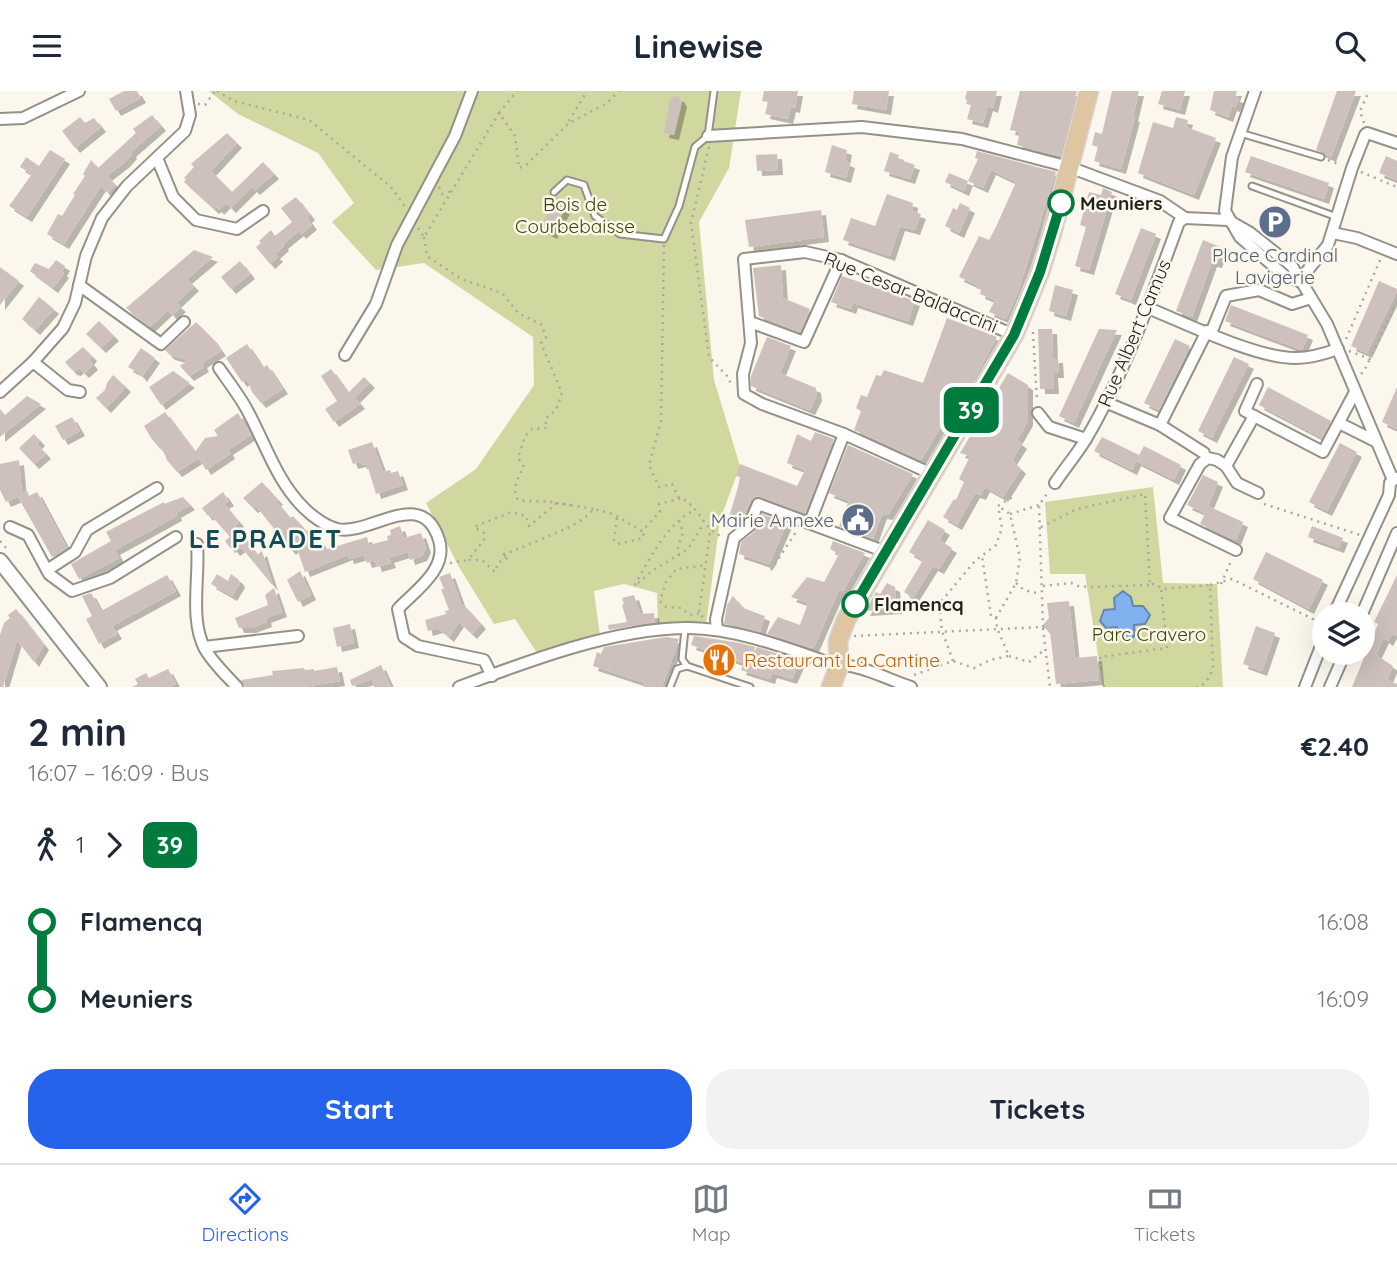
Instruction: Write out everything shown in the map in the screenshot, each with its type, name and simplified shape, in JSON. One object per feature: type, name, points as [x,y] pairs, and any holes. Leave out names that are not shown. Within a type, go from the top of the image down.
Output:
[{"type":"main road","points":[[831,687],[839,666],[837,649],[846,620],[1014,335],[1040,272],[1089,91]]},
{"type":"street","points":[[0,119],[23,118],[79,91]]},
{"type":"street","points":[[345,355],[376,304],[397,245],[455,136],[472,91]]},
{"type":"street","points":[[1255,91],[1240,133],[1226,192],[1225,211],[1228,220],[1240,237],[1285,276],[1299,281],[1311,298],[1338,349],[1375,441],[1395,479],[1389,487],[1393,498],[1340,602]]},
{"type":"street","points":[[0,391],[33,362],[63,328],[75,303],[86,256],[102,218],[127,186],[185,131],[190,115],[188,97]]},
{"type":"street","points":[[708,136],[862,127],[962,139],[1069,167],[1160,201],[1185,218],[1228,220]]},
{"type":"street","points":[[1299,281],[1328,245],[1334,233],[1336,216],[1367,133],[1397,143]]},
{"type":"street","points":[[157,158],[173,197],[196,220],[236,229],[264,211]]},
{"type":"street","name":"Rue Albert Camus","points":[[1055,483],[1086,439],[1105,402],[1148,308],[1179,222],[1185,218]]},
{"type":"street","points":[[1334,233],[1357,237],[1397,254]]},
{"type":"street","name":"Rue Cesar Baldaccini","points":[[750,322],[744,259],[805,252],[841,260],[1014,335]]},
{"type":"street","points":[[841,260],[804,342],[750,322],[751,343],[743,374],[744,394],[762,404],[845,434],[932,474]]},
{"type":"street","points":[[79,285],[161,344],[184,322]]},
{"type":"street","points":[[1160,425],[1226,296],[1259,291],[1292,305],[1311,298]]},
{"type":"street","points":[[1148,308],[1268,354],[1294,358],[1318,356],[1338,349]]},
{"type":"street","points":[[33,362],[68,390],[80,392]]},
{"type":"street","points":[[219,368],[246,408],[281,477],[305,509],[336,529],[351,529],[404,514],[419,516],[430,522],[442,552],[436,571],[398,609],[404,637],[418,646],[484,660],[492,676]]},
{"type":"street","points":[[1257,384],[1245,411],[1323,452],[1355,392]]},
{"type":"street","points":[[1105,402],[1160,425],[1226,466],[1237,483],[1258,493]]},
{"type":"street","points":[[1038,413],[1049,427],[1086,439]]},
{"type":"street","points":[[1226,466],[1254,416]]},
{"type":"street","points":[[1339,422],[1375,441]]},
{"type":"street","points":[[807,521],[845,434]]},
{"type":"street","points":[[1206,455],[1170,518],[1236,550]]},
{"type":"street","points":[[47,570],[75,552],[87,530],[157,488]]},
{"type":"street","points":[[714,626],[734,538],[750,526],[758,503],[886,552]]},
{"type":"street","points":[[10,527],[28,535],[47,570],[72,591],[110,577],[176,537]]},
{"type":"street","points":[[1367,602],[1397,533]]},
{"type":"street","points":[[197,544],[195,606],[204,647],[237,687]]},
{"type":"street","points":[[4,556],[99,687]]},
{"type":"street","points":[[460,687],[595,642],[633,633],[714,626],[793,649],[839,666],[851,666],[911,687]]},
{"type":"street","points":[[204,647],[298,636]]},
{"type":"street","points":[[1305,687],[1314,665]]},
{"type":"street","points":[[1330,687],[1340,665]]},
{"type":"lane","points":[[554,192],[567,180],[584,185],[595,216],[620,234],[664,239],[679,206],[695,147],[708,136],[714,91]]},
{"type":"lane","points":[[1240,133],[1321,157]]},
{"type":"lane","points":[[1252,186],[1336,216]]},
{"type":"lane","points":[[685,628],[682,659],[687,666]]},
{"type":"lane","points":[[670,687],[677,669],[687,666],[750,687]]},
{"type":"path","points":[[188,97],[205,106],[216,91],[234,101],[309,120],[391,187],[424,237],[427,256],[461,279],[502,293],[518,313],[542,325],[546,338],[541,343],[562,393],[556,411],[545,419],[547,428],[533,429],[526,436],[518,458],[524,467],[514,491],[518,500],[528,502],[543,499],[594,509],[617,517],[642,531],[644,529]]},
{"type":"path","points":[[424,237],[499,113],[517,91]]},
{"type":"path","points":[[499,113],[515,136],[519,168],[525,166],[568,124],[587,91]]},
{"type":"path","points":[[568,124],[607,103],[618,91]]},
{"type":"path","points":[[1367,133],[1360,111],[1369,91]]},
{"type":"path","points":[[708,136],[709,147],[703,180],[691,223],[709,357],[729,378],[733,396],[744,394]]},
{"type":"path","points":[[664,239],[662,421],[649,465],[659,487],[672,484],[679,498],[688,501],[710,532],[721,537],[734,538]]},
{"type":"path","points":[[1370,359],[1342,348],[1384,249]]},
{"type":"path","points":[[1350,380],[1364,372],[1397,301]]},
{"type":"path","points":[[1032,327],[1038,413]]},
{"type":"path","points":[[1010,514],[1039,505],[1055,483]]},
{"type":"path","points":[[1258,493],[1259,502],[1364,536]]},
{"type":"path","points":[[1041,527],[1077,509],[1145,494],[1150,585]]},
{"type":"path","points":[[998,506],[1014,496]]},
{"type":"path","points":[[617,517],[614,540],[618,544],[643,538],[644,529],[660,512],[659,504],[682,498]]},
{"type":"path","points":[[468,560],[484,540],[484,533],[474,527],[511,512],[526,516],[528,526],[558,503]]},
{"type":"path","points":[[1039,505],[1044,650],[1050,687]]},
{"type":"path","points":[[998,506],[1010,514],[1020,558],[1016,583],[996,618],[997,628],[1009,656]]},
{"type":"path","points":[[953,661],[942,631],[939,604],[982,556],[996,545],[1002,528],[998,506]]},
{"type":"path","points":[[437,565],[482,560],[495,572],[498,563],[509,557],[501,555],[567,530],[583,521],[594,509]]},
{"type":"path","points":[[695,510],[679,521],[646,564],[635,585],[688,549],[704,523]]},
{"type":"path","points":[[679,521],[683,532],[678,547],[679,556]]},
{"type":"path","points":[[771,570],[807,521]]},
{"type":"path","points":[[699,613],[710,532]]},
{"type":"path","points":[[0,541],[4,556]]},
{"type":"path","points":[[1221,584],[1236,550]]},
{"type":"path","points":[[982,556],[991,616],[996,618]]},
{"type":"path","points":[[699,613],[690,615],[681,608],[666,607],[660,601],[666,582],[676,569],[706,565]]},
{"type":"path","points":[[1043,586],[1071,583],[1091,587],[1153,584],[1161,588],[1221,584],[1232,579],[1312,619]]},
{"type":"path","points":[[1016,583],[1024,590],[1041,594]]},
{"type":"path","points":[[1196,687],[1200,687],[1209,678],[1213,668],[1210,585]]},
{"type":"path","points":[[1104,687],[1100,657],[1167,648],[1161,588]]},
{"type":"path","points":[[699,613],[714,626]]},
{"type":"path","points":[[841,633],[854,636],[1043,627]]},
{"type":"path","points":[[894,682],[953,661],[974,668],[990,660],[1009,656],[1029,662],[1044,650]]},
{"type":"green space","name":"Bois de Courbebaisse","points":[[209,91],[741,91],[729,168],[699,222],[714,380],[740,466],[720,520],[706,625],[658,627],[657,593],[624,584],[594,591],[600,636],[537,653],[515,619],[494,624],[459,567],[426,503],[476,469],[534,385],[533,337],[424,263],[376,270],[332,222],[354,203],[318,153],[238,114]]},
{"type":"green space","name":"Parc Cravero","points":[[1153,487],[1163,583],[1217,584],[1223,687],[1103,687],[1085,574],[1050,574],[1045,502]]},
{"type":"water","points":[[1123,591],[1131,597],[1133,606],[1143,606],[1150,615],[1145,624],[1134,625],[1135,635],[1130,641],[1118,637],[1117,627],[1106,628],[1100,621],[1104,610],[1115,609],[1114,598]]},
{"type":"building","points":[[124,91],[137,91],[141,98],[116,111],[109,99]]},
{"type":"building","points":[[764,91],[798,91],[795,108],[791,107],[788,119],[765,114],[768,102],[762,101]]},
{"type":"building","points":[[854,91],[889,91],[886,110],[852,104]]},
{"type":"building","points":[[967,91],[997,91],[993,108],[988,106],[983,123],[967,119],[971,105],[966,104]]},
{"type":"building","points":[[1020,91],[1077,91],[1060,156],[1017,145],[1020,132],[1010,130]]},
{"type":"building","points":[[1112,91],[1139,91],[1121,169],[1094,161],[1098,147],[1092,145],[1095,132],[1102,134]]},
{"type":"building","points":[[1162,91],[1185,91],[1180,110],[1158,104]]},
{"type":"building","points":[[1214,91],[1237,91],[1235,97],[1239,98],[1228,117],[1210,110]]},
{"type":"building","points":[[1337,91],[1356,91],[1331,157],[1316,150]]},
{"type":"building","points":[[674,96],[679,97],[682,102],[674,135],[664,133],[670,100]]},
{"type":"building","points":[[152,115],[161,126],[107,176],[116,185],[108,193],[101,186],[64,244],[47,234],[58,214],[62,216],[75,195],[73,194],[85,176],[83,174],[91,160],[98,168],[136,133],[133,129]]},
{"type":"building","points":[[80,117],[85,123],[94,118],[101,127],[75,148],[62,131]]},
{"type":"building","points":[[1176,117],[1188,120],[1186,127],[1216,138],[1194,195],[1138,173],[1153,122],[1173,128]]},
{"type":"building","points":[[227,133],[237,143],[211,171],[232,192],[263,162],[274,174],[255,190],[252,187],[231,208],[226,203],[219,210],[217,207],[214,209],[184,182],[184,178],[194,167],[191,164]]},
{"type":"building","points":[[832,145],[847,150],[845,161],[850,163],[846,178],[825,172]]},
{"type":"building","points":[[50,150],[65,159],[27,217],[9,206],[32,174],[20,167],[26,157],[39,166]]},
{"type":"building","points":[[977,151],[1056,172],[1018,292],[1006,319],[989,312],[995,300],[980,294],[981,290],[976,288],[977,285],[959,277],[979,236],[989,240],[1016,182],[991,170],[983,188],[968,181],[978,159],[975,158]]},
{"type":"building","points":[[890,152],[899,155],[898,159],[915,165],[910,179],[884,171]]},
{"type":"building","points":[[777,154],[778,170],[757,171],[756,155]]},
{"type":"building","points":[[1251,156],[1329,183],[1324,199],[1245,172]]},
{"type":"building","points":[[1386,156],[1397,161],[1397,180],[1379,173]]},
{"type":"building","points":[[949,173],[968,181],[964,191],[945,182]]},
{"type":"building","points":[[1103,188],[1112,192],[1089,270],[1075,266],[1086,227],[1080,225],[1089,192],[1101,195]]},
{"type":"building","points":[[887,194],[913,203],[912,211],[921,214],[915,230],[900,226],[890,256],[843,240],[851,218],[875,226]]},
{"type":"building","points":[[296,197],[310,215],[307,218],[312,225],[301,234],[299,231],[283,244],[275,254],[278,257],[270,264],[256,247],[271,230],[275,236],[292,222],[281,208]]},
{"type":"building","points":[[556,197],[568,203],[552,234],[540,228]]},
{"type":"building","points":[[960,203],[970,208],[959,233],[945,226],[953,208],[957,210]]},
{"type":"building","points":[[821,210],[824,237],[749,247],[745,220]]},
{"type":"building","points":[[1141,228],[1156,234],[1131,300],[1115,294]]},
{"type":"building","points":[[1203,240],[1223,248],[1217,263],[1212,262],[1192,317],[1176,311]]},
{"type":"building","points":[[194,250],[213,257],[187,279],[194,286],[176,303],[181,307],[172,315],[168,310],[150,327],[126,308]]},
{"type":"building","points":[[56,260],[65,266],[62,271],[64,273],[53,288],[30,271],[35,263],[49,269]]},
{"type":"building","points":[[240,261],[250,274],[231,289],[221,277]]},
{"type":"building","points":[[781,265],[783,298],[810,309],[800,332],[759,316],[753,268]]},
{"type":"building","points":[[0,267],[19,281],[0,305]]},
{"type":"building","points":[[842,276],[915,301],[908,321],[853,303],[851,309],[831,302]]},
{"type":"building","points":[[1379,281],[1397,291],[1367,353],[1351,346]]},
{"type":"building","points":[[1055,285],[1073,290],[1066,316],[1049,311]]},
{"type":"building","points":[[39,297],[54,309],[35,330],[22,319]]},
{"type":"building","points":[[1231,305],[1308,335],[1302,350],[1225,321]]},
{"type":"building","points":[[947,318],[997,337],[970,387],[966,385],[921,460],[854,430],[861,411],[856,408],[861,395],[867,397],[876,375],[881,376],[884,370],[923,383]]},
{"type":"building","points":[[99,321],[114,336],[101,348],[86,334]]},
{"type":"building","points":[[196,322],[221,351],[202,363],[204,367],[189,376],[180,366],[188,360],[170,355],[165,350]]},
{"type":"building","points":[[1038,329],[1052,329],[1053,358],[1058,358],[1059,373],[1053,373],[1054,389],[1040,389]]},
{"type":"building","points":[[1099,329],[1117,330],[1074,423],[1059,416]]},
{"type":"building","points":[[767,337],[791,346],[780,373],[816,388],[817,396],[810,410],[751,386],[751,376]]},
{"type":"building","points":[[1175,339],[1190,346],[1159,410],[1144,403]]},
{"type":"building","points":[[247,344],[263,368],[267,365],[283,389],[261,403],[252,392],[247,379],[242,382],[226,358]]},
{"type":"building","points":[[83,347],[92,356],[89,360],[93,365],[84,373],[79,368],[72,370],[65,362]]},
{"type":"building","points":[[141,348],[155,358],[142,377],[128,367]]},
{"type":"building","points":[[1234,357],[1249,364],[1212,438],[1198,431]]},
{"type":"building","points":[[331,369],[348,393],[364,377],[370,383],[355,398],[360,404],[334,422],[325,409],[337,401],[321,376]]},
{"type":"building","points":[[173,371],[190,383],[161,405],[149,387]]},
{"type":"building","points":[[1008,373],[1028,385],[1028,421],[1017,440],[1022,444],[1012,460],[1021,469],[1003,497],[985,487],[981,495],[975,493],[957,525],[943,517],[954,499],[956,500],[964,482],[959,479],[970,456],[960,453]]},
{"type":"building","points":[[113,375],[126,387],[106,408],[96,398],[105,390]]},
{"type":"building","points":[[1268,387],[1331,421],[1322,438],[1259,405]]},
{"type":"building","points":[[1397,387],[1397,429],[1382,422]]},
{"type":"building","points":[[27,396],[41,404],[0,437],[0,409],[5,415]]},
{"type":"building","points":[[165,412],[195,452],[205,438],[218,436],[214,430],[238,413],[251,435],[228,450],[230,454],[206,470],[199,458],[177,472],[144,426]]},
{"type":"building","points":[[72,417],[80,431],[63,440],[55,426]]},
{"type":"building","points":[[815,432],[834,439],[805,513],[757,496],[751,500],[741,522],[729,517],[738,487],[740,477],[736,476],[740,464],[797,486],[805,470],[787,463],[797,434],[811,441]]},
{"type":"building","points":[[34,434],[40,441],[37,444],[46,454],[34,464],[19,448]]},
{"type":"building","points":[[1102,437],[1139,455],[1132,470],[1094,451]]},
{"type":"building","points":[[372,442],[383,472],[398,471],[403,485],[376,494],[367,464],[353,464],[348,450]]},
{"type":"building","points":[[1340,443],[1357,452],[1327,511],[1309,502]]},
{"type":"building","points":[[848,445],[913,474],[888,515],[882,514],[873,539],[839,526],[849,501],[829,493]]},
{"type":"building","points":[[1144,446],[1181,465],[1174,480],[1136,461]]},
{"type":"building","points":[[19,460],[22,493],[27,491],[29,496],[37,492],[67,548],[52,557],[18,497],[6,502],[0,490],[0,464]]},
{"type":"building","points":[[1203,475],[1218,482],[1208,506],[1243,522],[1236,540],[1200,524],[1205,513],[1187,505]]},
{"type":"building","points":[[262,482],[290,518],[293,516],[306,531],[309,529],[321,542],[324,550],[367,537],[369,545],[388,540],[390,530],[400,526],[404,538],[421,533],[426,548],[422,556],[410,560],[408,552],[389,558],[391,563],[377,567],[375,561],[367,563],[364,555],[349,559],[348,555],[305,572],[296,545],[291,550],[256,506],[253,508],[243,498]]},
{"type":"building","points":[[223,492],[229,501],[224,504],[239,522],[235,525],[257,555],[262,551],[273,586],[241,547],[235,551],[230,548],[225,541],[230,537],[202,508]]},
{"type":"building","points":[[183,497],[190,505],[176,513],[177,516],[115,550],[119,558],[79,579],[71,564],[111,541],[106,532],[164,502]]},
{"type":"building","points":[[762,514],[787,523],[769,564],[739,554],[741,542],[754,532]]},
{"type":"building","points":[[928,520],[945,530],[939,540],[952,548],[939,569],[933,566],[913,598],[904,592],[923,560],[909,552]]},
{"type":"building","points":[[1312,526],[1343,538],[1339,548],[1308,537]]},
{"type":"building","points":[[833,541],[865,553],[843,591],[839,590],[814,647],[767,634],[778,617],[800,625],[808,603],[791,597],[807,577],[824,582],[839,554],[830,549]]},
{"type":"building","points":[[1266,552],[1323,580],[1309,609],[1253,579]]},
{"type":"building","points":[[300,571],[311,595],[298,602],[287,580]]},
{"type":"building","points":[[450,573],[462,606],[464,605],[481,624],[472,634],[459,622],[449,637],[438,628],[428,631],[425,620],[446,614],[445,611],[449,610],[439,577]]},
{"type":"building","points":[[217,574],[228,581],[231,574],[238,579],[240,583],[232,596],[211,584]]},
{"type":"building","points":[[167,575],[176,591],[112,626],[117,634],[99,644],[86,619],[92,616],[82,596],[91,593],[101,611]]},
{"type":"building","points":[[1397,575],[1397,636],[1392,634],[1388,641],[1384,638],[1376,655],[1393,666],[1387,680],[1397,684],[1397,687],[1352,687],[1361,665],[1375,665],[1375,631],[1378,624],[1375,620]]},
{"type":"building","points":[[887,583],[895,587],[897,609],[865,611],[876,592],[880,594]]},
{"type":"building","points":[[274,588],[282,612],[251,628],[239,628],[235,618],[268,605],[265,595]]},
{"type":"building","points":[[634,595],[640,614],[654,613],[655,622],[609,630],[608,625],[627,622],[622,598]]},
{"type":"building","points":[[733,596],[743,608],[765,616],[760,632],[724,624],[727,605]]},
{"type":"building","points":[[1069,601],[1075,658],[1097,656],[1099,680],[1056,684],[1050,632],[1042,626],[1049,618],[1047,603]]},
{"type":"building","points":[[16,609],[44,645],[34,662],[17,640],[3,687],[0,687],[0,635],[4,623],[10,618],[8,615]]},
{"type":"building","points":[[350,624],[354,643],[337,647],[333,628]]},
{"type":"building","points":[[1256,626],[1275,633],[1262,671],[1243,664]]},
{"type":"building","points":[[694,636],[755,647],[754,653],[757,647],[800,661],[792,679],[772,673],[770,679],[741,670],[744,663],[691,645]]},
{"type":"building","points":[[666,637],[679,639],[662,687],[644,687],[645,683],[593,666],[597,652],[601,654],[604,647]]},
{"type":"building","points":[[381,665],[391,687],[374,687],[372,679],[352,686],[350,680]]},
{"type":"building","points":[[337,667],[340,681],[303,687],[245,687],[241,680],[273,675],[272,671],[304,668],[314,671]]},
{"type":"building","points":[[168,669],[176,684],[169,687],[132,687],[138,684],[135,679],[146,673],[149,678]]},
{"type":"bus line","name":"39","points":[[855,604],[997,368],[1014,335],[1040,272],[1061,203]]},
{"type":"place","name":"Meuniers","points":[[1061,203]]},
{"type":"place","name":"Place Cardinal Lavigerie","points":[[1275,222]]},
{"type":"place","name":"Mairie Annexe","points":[[858,520]]},
{"type":"place","name":"Flamencq","points":[[855,604]]},
{"type":"place","name":"Restaurant La Cantine","points":[[719,660]]},
{"type":"district","name":"LE PRADET","points":[[266,539]]}]
